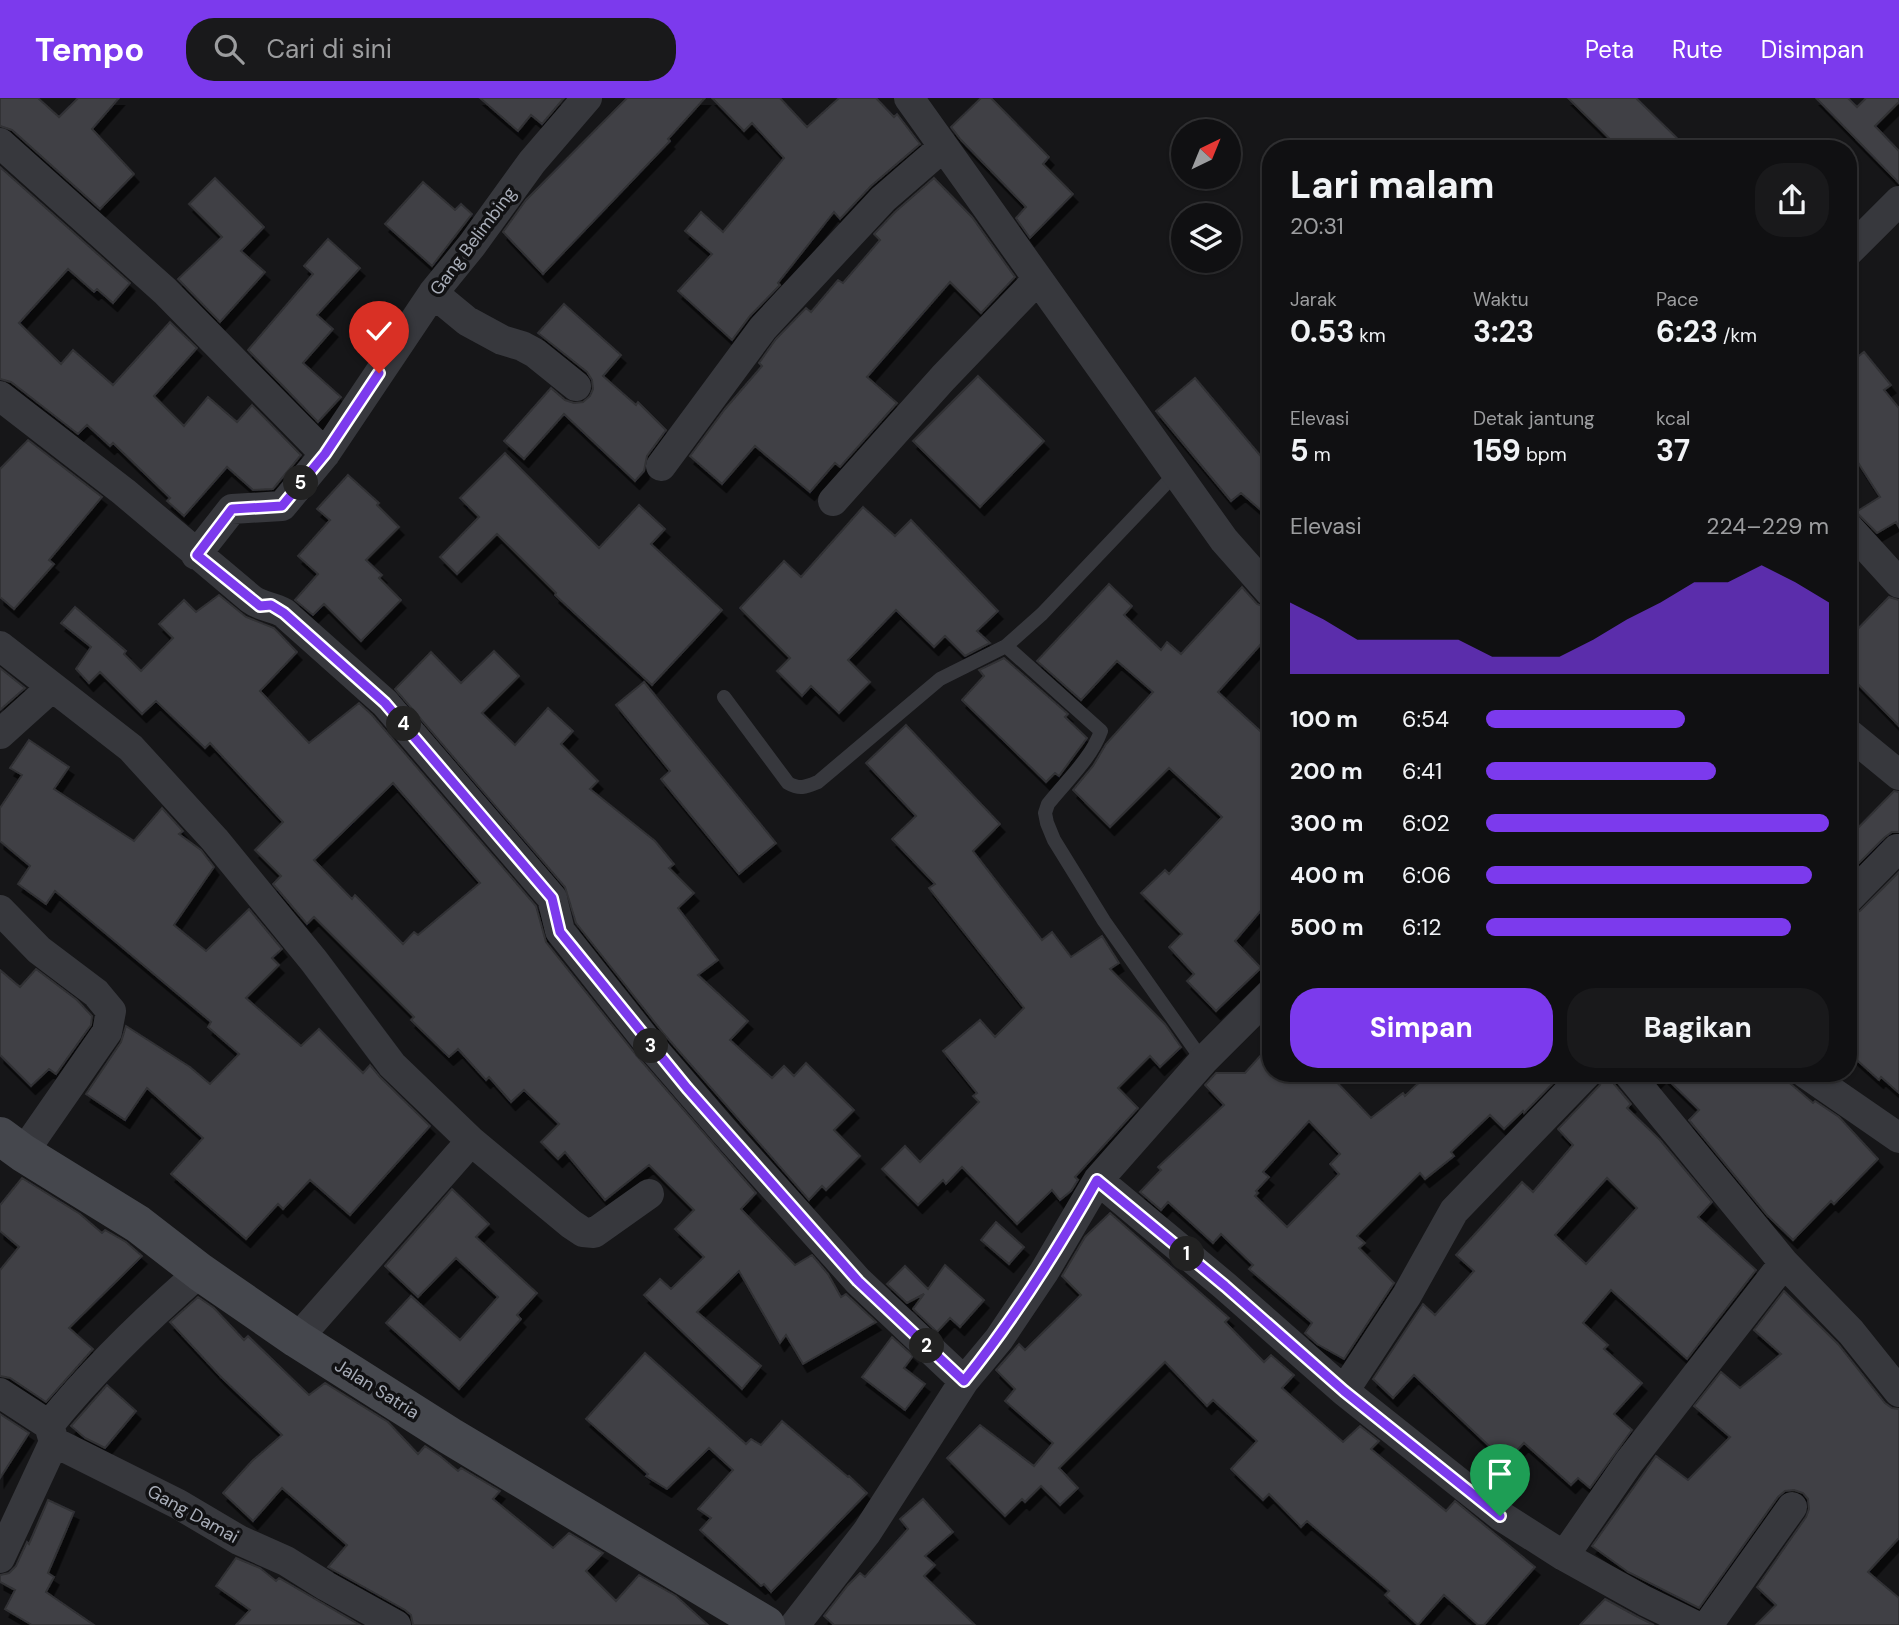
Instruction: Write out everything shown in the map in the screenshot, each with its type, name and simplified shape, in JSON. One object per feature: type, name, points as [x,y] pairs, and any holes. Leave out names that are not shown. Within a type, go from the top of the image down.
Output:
[{"type":"street","name":"Gang Belimbing","points":[[197,555],[232,509],[282,506],[325,454],[433,293],[532,162],[587,98]]},
{"type":"street","points":[[909,98],[1224,540],[1262,583]]},
{"type":"street","points":[[0,143],[166,291],[325,454]]},
{"type":"street","points":[[661,466],[763,328],[883,199],[943,147]]},
{"type":"street","points":[[1857,243],[1899,201]]},
{"type":"street","points":[[833,501],[943,378],[1038,279]]},
{"type":"street","points":[[433,293],[467,321],[502,340],[535,353],[576,386]]},
{"type":"street","points":[[0,396],[124,492],[260,606],[271,605],[284,613],[385,703],[552,898],[560,932],[666,1064],[858,1281],[964,1381]]},
{"type":"street","points":[[1857,537],[1899,583]]},
{"type":"street","points":[[0,646],[131,748],[215,840],[314,961],[391,1065],[471,1141],[583,1232],[594,1233],[649,1194]]},
{"type":"street","points":[[0,734],[51,688]]},
{"type":"street","points":[[1857,742],[1899,775]]},
{"type":"street","points":[[1857,890],[1898,849],[1899,851]]},
{"type":"street","points":[[0,910],[39,950],[96,993],[111,1011],[107,1032],[12,1144]]},
{"type":"street","points":[[795,1625],[867,1532],[964,1381],[999,1339],[1044,1272],[1097,1180],[1203,1062],[1262,1001]]},
{"type":"street","points":[[1344,1391],[1407,1295],[1454,1210],[1578,1082]]},
{"type":"street","points":[[1635,1082],[1784,1263],[1851,1332],[1899,1392]]},
{"type":"street","points":[[1818,1082],[1899,1138]]},
{"type":"street","points":[[297,1339],[471,1141]]},
{"type":"street","name":"Jalan Satria","points":[[12,1144],[138,1224],[200,1272],[297,1339],[450,1436],[766,1625]]},
{"type":"street","points":[[1097,1180],[1225,1286],[1344,1391],[1500,1516],[1564,1556],[1694,1625]]},
{"type":"street","points":[[1564,1556],[1629,1462],[1784,1263]]},
{"type":"street","points":[[0,1558],[51,1433],[72,1397],[134,1330],[200,1272]]},
{"type":"street","name":"Gang Damai","points":[[0,1393],[51,1433],[239,1540],[286,1561],[396,1625]]},
{"type":"street","points":[[1707,1625],[1792,1507]]},
{"type":"lane","points":[[724,697],[788,783],[796,788],[805,788],[818,782],[940,679],[1006,646],[1042,614],[1176,473]]},
{"type":"lane","points":[[1006,646],[1101,731],[1097,743],[1048,804],[1046,823],[1104,921],[1203,1062]]},
{"type":"building","points":[[0,98],[38,98],[59,117],[78,98],[119,98],[92,129],[134,174],[100,209],[12,130],[0,126]]},
{"type":"building","points":[[480,98],[564,98],[542,124],[531,115],[518,131]]},
{"type":"building","points":[[627,98],[705,98],[668,139],[670,141],[543,274],[503,232],[526,200]]},
{"type":"building","points":[[712,98],[780,98],[807,127],[839,98],[876,98],[894,117],[897,114],[920,144],[871,186],[840,219],[834,212],[778,283],[780,285],[750,316],[732,340],[678,291],[712,254],[685,231],[701,212],[723,232],[784,158],[752,123],[744,131]]},
{"type":"building","points":[[981,98],[991,98],[1049,157],[1043,164],[1073,194],[1030,238],[1016,218],[1026,207],[951,127]]},
{"type":"building","points":[[1568,98],[1636,98],[1679,140],[1611,140]]},
{"type":"building","points":[[1816,98],[1848,98],[1857,107],[1866,98],[1899,98],[1899,102],[1875,126],[1899,151],[1899,183]]},
{"type":"building","points":[[0,167],[130,283],[113,303],[97,289],[94,292],[68,269],[19,323],[61,364],[73,350],[113,385],[170,322],[197,348],[154,396],[184,426],[208,397],[237,422],[252,405],[301,455],[273,489],[253,490],[227,467],[184,516],[167,501],[170,498],[113,443],[110,446],[87,425],[78,434],[11,382],[0,379]]},
{"type":"building","points":[[215,178],[264,227],[241,251],[265,272],[220,322],[178,279],[222,237],[189,204]]},
{"type":"building","points":[[934,178],[972,217],[1015,277],[981,313],[950,282],[867,377],[897,403],[840,467],[835,463],[810,492],[755,446],[722,484],[690,456],[762,366],[759,363],[776,339],[806,308],[811,312],[838,280],[843,283],[880,240],[874,234]]},
{"type":"building","points":[[423,182],[455,210],[461,204],[472,214],[432,266],[385,224]]},
{"type":"building","points":[[328,239],[360,268],[317,315],[333,329],[303,363],[341,397],[318,422],[248,350],[313,274],[304,266]]},
{"type":"building","points":[[564,304],[621,355],[603,376],[636,405],[638,402],[666,430],[647,456],[644,471],[635,481],[564,414],[524,459],[504,441],[551,388],[565,400],[574,403],[583,402],[590,396],[593,389],[592,380],[587,372],[538,333]]},
{"type":"building","points":[[1864,352],[1891,385],[1884,390],[1899,408],[1899,527],[1896,522],[1877,533],[1857,513],[1880,497],[1857,461],[1857,357]]},
{"type":"building","points":[[978,376],[1044,441],[980,507],[913,441]]},
{"type":"building","points":[[1195,378],[1262,458],[1262,511],[1241,493],[1231,501],[1156,411]]},
{"type":"building","points":[[28,440],[102,497],[49,560],[54,564],[14,609],[0,597],[0,469]]},
{"type":"building","points":[[505,453],[599,548],[639,505],[665,529],[651,544],[722,610],[652,685],[555,595],[556,593],[497,534],[457,574],[440,557],[479,517],[460,498]]},
{"type":"building","points":[[348,475],[379,503],[377,505],[399,527],[366,560],[382,575],[379,578],[401,600],[361,641],[324,604],[313,615],[295,600],[318,574],[298,556],[330,520],[317,509]]},
{"type":"building","points":[[863,507],[895,536],[911,520],[998,611],[977,631],[990,643],[965,656],[945,636],[934,647],[896,610],[848,660],[870,682],[839,713],[811,686],[802,696],[777,671],[790,658],[740,608],[784,561],[801,577]]},
{"type":"building","points":[[1109,584],[1132,606],[1124,615],[1161,650],[1167,642],[1181,654],[1242,587],[1262,606],[1262,643],[1218,692],[1262,733],[1262,909],[1235,941],[1261,968],[1216,1011],[1187,981],[1194,974],[1169,947],[1182,934],[1141,893],[1165,870],[1169,874],[1222,817],[1169,768],[1110,827],[1073,790],[1093,766],[1106,744],[1153,692],[1117,661],[1081,700],[1037,661]]},
{"type":"building","points":[[219,595],[246,617],[274,628],[297,652],[260,691],[309,743],[359,703],[372,715],[536,906],[546,942],[637,1056],[756,1193],[741,1209],[795,1265],[812,1255],[828,1274],[841,1297],[846,1294],[876,1322],[803,1364],[786,1335],[780,1343],[739,1271],[697,1312],[761,1366],[742,1389],[644,1295],[660,1279],[671,1289],[704,1257],[675,1229],[694,1210],[649,1165],[605,1200],[565,1152],[558,1159],[541,1142],[559,1124],[524,1090],[511,1102],[489,1077],[486,1080],[458,1049],[449,1057],[411,1020],[414,1017],[314,917],[307,924],[273,884],[281,876],[255,850],[283,822],[210,743],[205,748],[156,701],[142,714],[100,672],[89,683],[76,669],[91,647],[61,623],[75,607],[126,651],[124,654],[141,671],[173,638],[159,624],[184,600],[196,612]],"holes":[[[393,783],[480,883],[418,935],[414,932],[403,944],[355,895],[352,899],[314,860]]]},
{"type":"building","points":[[1889,597],[1899,600],[1899,726],[1857,683],[1857,630]]},
{"type":"building","points":[[494,651],[519,676],[482,713],[515,745],[548,708],[573,731],[561,744],[598,781],[590,789],[655,841],[674,864],[669,868],[694,893],[678,908],[718,960],[698,975],[748,1021],[730,1040],[772,1078],[784,1066],[794,1076],[806,1063],[854,1110],[834,1130],[860,1156],[826,1190],[822,1186],[809,1200],[664,1034],[576,923],[565,887],[395,689],[431,652],[461,683]]},
{"type":"building","points":[[1004,658],[1068,714],[1065,717],[1087,738],[1059,776],[1055,773],[1046,782],[962,700],[984,676],[979,670]]},
{"type":"building","points":[[0,668],[25,688],[0,710]]},
{"type":"building","points":[[644,682],[776,843],[739,874],[661,779],[670,771],[616,705]]},
{"type":"building","points":[[906,725],[1000,824],[973,851],[1042,940],[1052,932],[1071,957],[1102,936],[1119,963],[1110,969],[1165,1024],[1181,1047],[1160,1067],[1150,1056],[1118,1088],[1138,1108],[1075,1177],[1078,1180],[1071,1191],[1060,1200],[1052,1190],[1017,1224],[962,1167],[946,1184],[943,1180],[918,1205],[882,1169],[905,1146],[920,1162],[979,1102],[973,1096],[977,1093],[943,1051],[980,1020],[995,1037],[1024,1008],[929,888],[935,884],[892,839],[916,816],[866,763]]},
{"type":"building","points":[[29,740],[69,767],[54,789],[134,841],[162,808],[183,831],[179,834],[201,850],[214,867],[174,925],[206,951],[249,909],[282,949],[272,958],[279,965],[246,998],[301,1046],[319,1029],[363,1073],[370,1065],[430,1126],[350,1215],[310,1180],[283,1209],[278,1204],[246,1239],[171,1174],[203,1138],[147,1088],[125,1120],[86,1094],[121,1042],[126,1026],[190,1067],[210,1084],[239,1054],[208,1027],[211,1022],[55,891],[46,904],[18,884],[30,866],[0,841],[0,808],[22,775],[10,768]]},
{"type":"building","points":[[1894,791],[1899,792],[1899,832],[1892,832],[1885,837],[1857,865],[1857,829]]},
{"type":"building","points":[[1899,872],[1899,1093],[1857,1060],[1857,912]]},
{"type":"building","points":[[36,969],[77,1000],[92,1016],[91,1025],[56,1074],[49,1069],[31,1086],[0,1055],[0,970],[20,987]]},
{"type":"building","points":[[1262,1054],[1262,1082],[1337,1082],[1371,1118],[1403,1093],[1405,1096],[1420,1082],[1554,1082],[1504,1129],[1490,1115],[1451,1152],[1454,1156],[1425,1179],[1420,1173],[1357,1236],[1365,1243],[1359,1248],[1394,1283],[1344,1359],[1317,1344],[1305,1333],[1312,1323],[1249,1269],[1253,1265],[1221,1234],[1213,1243],[1168,1202],[1161,1210],[1140,1192],[1161,1170],[1158,1167],[1224,1105],[1205,1085],[1216,1073],[1245,1073]],"holes":[[[1309,1121],[1340,1154],[1330,1164],[1339,1174],[1287,1227],[1255,1196],[1258,1193],[1256,1191],[1269,1177],[1263,1172]]]},
{"type":"building","points":[[1601,1082],[1613,1082],[1631,1104],[1627,1108],[1660,1140],[1712,1202],[1698,1217],[1756,1270],[1687,1359],[1611,1290],[1583,1323],[1608,1345],[1604,1349],[1642,1383],[1614,1414],[1632,1430],[1590,1488],[1578,1478],[1571,1485],[1524,1443],[1506,1462],[1414,1375],[1393,1398],[1373,1379],[1423,1304],[1435,1315],[1474,1271],[1456,1255],[1522,1182],[1533,1192],[1573,1145],[1558,1129]],"holes":[[[1607,1178],[1637,1208],[1586,1264],[1555,1235]]]},
{"type":"building","points":[[1670,1082],[1788,1082],[1813,1103],[1815,1101],[1839,1117],[1878,1159],[1834,1204],[1831,1201],[1793,1240],[1767,1215],[1689,1120],[1699,1110]]},
{"type":"building","points":[[22,1178],[80,1214],[102,1233],[105,1230],[126,1242],[142,1256],[69,1328],[93,1349],[46,1402],[10,1378],[0,1376],[0,1270],[19,1247],[0,1231],[0,1205]]},
{"type":"building","points":[[452,1189],[489,1224],[476,1237],[537,1293],[517,1315],[521,1319],[459,1389],[386,1323],[411,1296],[460,1340],[498,1297],[456,1258],[418,1297],[385,1266]]},
{"type":"building","points":[[1110,1213],[1229,1318],[1225,1322],[1264,1362],[1271,1355],[1294,1375],[1282,1388],[1343,1442],[1360,1426],[1379,1441],[1371,1449],[1446,1511],[1455,1501],[1535,1567],[1484,1625],[1478,1625],[1444,1595],[1418,1625],[1385,1595],[1389,1591],[1307,1521],[1301,1527],[1269,1494],[1263,1500],[1231,1469],[1257,1441],[1213,1400],[1207,1406],[1165,1362],[1059,1468],[1078,1488],[1060,1505],[1041,1486],[1025,1502],[1022,1499],[1005,1516],[947,1458],[980,1425],[1034,1466],[1053,1443],[1005,1401],[1015,1389],[996,1370],[1019,1344],[1025,1350],[1081,1295],[1062,1276],[1085,1237]]},
{"type":"building","points":[[996,1222],[1024,1247],[1009,1264],[981,1240]]},
{"type":"building","points":[[945,1265],[984,1300],[960,1327],[950,1318],[937,1332],[913,1309],[924,1294],[907,1303],[887,1284],[905,1266],[928,1289]]},
{"type":"building","points":[[1784,1291],[1838,1344],[1885,1403],[1899,1409],[1899,1538],[1868,1572],[1899,1598],[1899,1625],[1756,1625],[1776,1605],[1757,1587],[1809,1509],[1808,1499],[1803,1493],[1794,1490],[1785,1491],[1778,1497],[1699,1608],[1628,1572],[1592,1546],[1656,1456],[1688,1480],[1730,1437],[1694,1406],[1721,1372],[1740,1388],[1781,1354],[1754,1330]]},
{"type":"building","points":[[198,1297],[214,1308],[244,1340],[248,1336],[309,1395],[325,1383],[388,1422],[418,1454],[425,1446],[458,1471],[461,1468],[500,1491],[493,1499],[553,1548],[569,1533],[603,1553],[586,1571],[616,1601],[639,1575],[676,1596],[708,1625],[413,1625],[411,1615],[405,1610],[328,1567],[347,1545],[282,1488],[253,1521],[223,1493],[252,1461],[282,1435],[221,1377],[170,1322]]},
{"type":"building","points":[[892,1337],[913,1356],[904,1368],[925,1384],[905,1410],[862,1377]]},
{"type":"building","points":[[645,1353],[746,1444],[751,1439],[761,1445],[782,1421],[867,1493],[771,1592],[700,1530],[711,1518],[698,1509],[733,1470],[709,1448],[667,1489],[646,1476],[648,1474],[586,1419]]},
{"type":"building","points":[[107,1385],[136,1411],[105,1448],[85,1438],[71,1426]]},
{"type":"building","points":[[0,1414],[29,1433],[0,1478]]},
{"type":"building","points":[[923,1499],[953,1532],[925,1556],[935,1565],[924,1576],[975,1625],[834,1625],[824,1616],[848,1585],[860,1573],[865,1577],[908,1529],[900,1519]]},
{"type":"building","points":[[48,1500],[74,1512],[48,1573],[54,1577],[46,1592],[94,1625],[32,1625],[5,1609],[15,1590],[0,1582],[0,1575],[9,1573],[16,1566]]},
{"type":"building","points":[[236,1558],[260,1568],[276,1581],[279,1578],[360,1625],[236,1625],[250,1610],[216,1586]]},
{"type":"building","points":[[1605,1599],[1636,1616],[1654,1625],[1580,1625]]},
{"type":"route","points":[[379,373],[325,454],[282,506],[232,509],[197,555],[260,606],[271,605],[284,613],[385,703],[552,898],[560,932],[650,1045],[858,1281],[964,1381],[999,1339],[1044,1272],[1097,1180],[1225,1286],[1344,1391],[1500,1516]]}]
